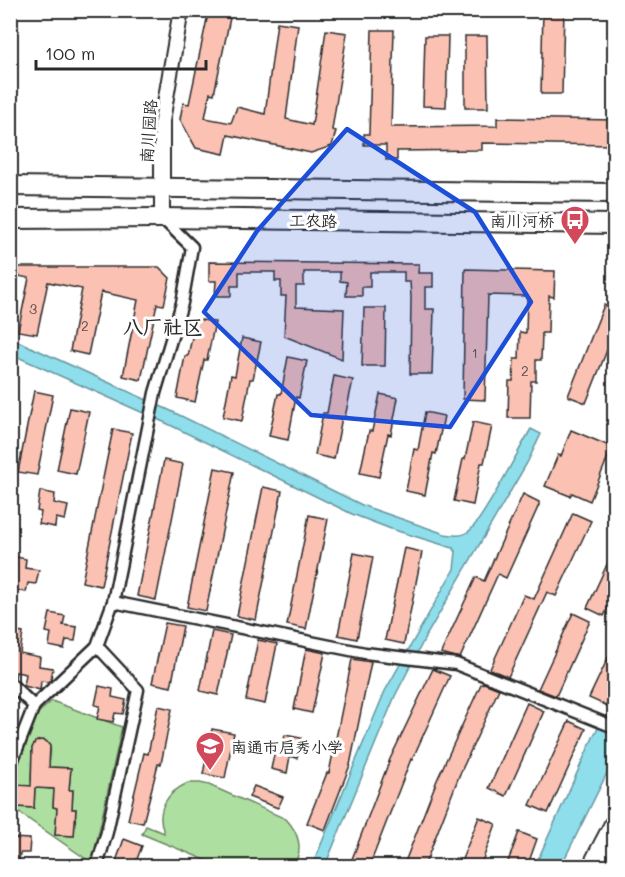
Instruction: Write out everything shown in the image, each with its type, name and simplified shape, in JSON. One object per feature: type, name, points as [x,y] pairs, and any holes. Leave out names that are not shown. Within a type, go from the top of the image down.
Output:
[{"type":"main road","name":"工农路","points":[[10,186],[615,193]]},
{"type":"main road","name":"工农路","points":[[10,219],[162,218],[615,224]]},
{"type":"main road","points":[[592,867],[615,824]]},
{"type":"street","name":"南川园路","points":[[162,218],[162,121],[181,10]]},
{"type":"street","points":[[10,767],[34,706],[97,646],[113,602],[154,397],[182,303],[192,247],[162,218]]},
{"type":"street","points":[[113,602],[365,653],[456,664],[615,727]]},
{"type":"street","points":[[97,646],[138,690],[107,832],[97,867]]},
{"type":"street","points":[[10,682],[34,706]]},
{"type":"highlighted area","points":[[347,129],[475,212],[531,302],[450,427],[311,415],[204,312],[257,231]]},
{"type":"green space","points":[[52,701],[122,727],[92,863],[11,807],[10,784],[37,714]],"holes":[[[44,740],[51,752],[49,767],[71,768],[69,790],[73,791],[72,809],[76,809],[74,836],[55,835],[57,808],[53,807],[54,789],[48,789],[48,782],[31,781],[32,748],[37,741]],[[18,786],[35,786],[34,808],[17,807]]]},
{"type":"green space","points":[[188,783],[209,785],[286,819],[297,836],[299,848],[293,866],[220,866],[142,834],[146,826],[164,833],[162,809],[174,791]]},
{"type":"water","points":[[11,338],[171,411],[364,506],[445,534],[463,535],[474,526],[491,501],[531,429],[541,434],[527,463],[426,636],[395,696],[325,866],[312,866],[385,691],[454,569],[456,552],[453,548],[352,514],[168,424],[11,354]]},
{"type":"water","points":[[614,704],[614,759],[561,866],[535,866],[595,733]]},
{"type":"building","points":[[543,10],[564,10],[562,94],[541,94]]},
{"type":"building","points":[[208,14],[230,18],[214,94],[210,93],[205,118],[231,123],[237,107],[265,114],[277,22],[298,25],[286,119],[312,125],[326,30],[347,33],[332,130],[336,131],[332,146],[311,153],[228,135],[224,154],[196,148],[180,119],[183,103],[189,104]]},
{"type":"building","points":[[372,30],[394,30],[391,127],[497,126],[497,118],[615,120],[615,145],[482,143],[482,150],[397,151],[397,160],[386,160],[386,145],[364,145],[364,134],[369,134]]},
{"type":"building","points":[[425,36],[448,36],[446,107],[423,106]]},
{"type":"building","points":[[465,36],[487,36],[488,108],[465,108]]},
{"type":"building","points":[[209,262],[419,264],[418,273],[433,273],[433,287],[425,287],[425,309],[434,309],[432,374],[410,374],[411,297],[410,282],[404,282],[404,272],[370,272],[370,287],[362,287],[362,296],[346,296],[347,282],[340,281],[340,272],[304,272],[304,286],[296,286],[296,307],[344,309],[342,359],[284,336],[286,296],[281,296],[281,281],[275,281],[275,272],[239,272],[239,286],[231,286],[231,296],[215,296],[216,281],[209,281]]},
{"type":"building","points":[[15,267],[159,267],[170,278],[164,305],[157,304],[141,380],[123,376],[138,300],[101,292],[88,355],[70,351],[82,289],[48,282],[37,334],[18,331],[29,278],[13,275]]},
{"type":"building","points":[[465,269],[555,271],[554,297],[549,296],[548,333],[542,333],[541,360],[536,360],[536,381],[531,381],[530,418],[508,418],[509,381],[513,381],[514,359],[519,359],[520,332],[526,333],[527,296],[488,295],[485,400],[463,399]]},
{"type":"building","points":[[604,305],[615,310],[615,330],[586,403],[568,396]]},
{"type":"building","points":[[364,308],[386,308],[385,366],[362,366]]},
{"type":"building","points":[[196,319],[215,322],[195,402],[177,398],[185,356],[188,356]]},
{"type":"building","points":[[242,338],[261,342],[253,379],[250,379],[242,421],[223,417],[231,375],[235,376]]},
{"type":"building","points":[[288,357],[307,361],[299,398],[296,397],[288,440],[269,436],[278,394],[281,394]]},
{"type":"building","points":[[334,376],[353,380],[345,417],[342,417],[334,459],[315,455],[323,413],[327,413]]},
{"type":"building","points":[[34,391],[53,395],[37,475],[18,472]]},
{"type":"building","points":[[380,394],[398,398],[391,435],[388,434],[379,477],[360,473]]},
{"type":"building","points":[[70,408],[89,412],[76,474],[57,470]]},
{"type":"building","points":[[425,412],[444,416],[436,454],[433,453],[425,495],[406,491],[414,449],[418,450]]},
{"type":"building","points":[[473,422],[492,426],[484,463],[481,463],[473,505],[454,501]]},
{"type":"building","points":[[113,429],[132,433],[101,586],[82,582]]},
{"type":"building","points":[[571,430],[612,447],[590,501],[572,493],[570,496],[545,486],[558,455],[561,456]]},
{"type":"building","points":[[164,460],[183,464],[156,600],[137,596]]},
{"type":"building","points":[[215,468],[234,472],[206,611],[187,607]]},
{"type":"building","points":[[263,487],[282,491],[256,620],[237,616]]},
{"type":"building","points":[[40,491],[55,494],[54,503],[68,506],[65,520],[56,518],[55,527],[39,524],[41,512],[37,511]]},
{"type":"building","points":[[523,494],[539,502],[539,505],[506,578],[498,574],[460,658],[441,653],[476,577],[484,581]]},
{"type":"building","points":[[573,513],[591,521],[556,596],[547,592],[508,677],[490,669],[524,595],[534,599]]},
{"type":"building","points":[[309,515],[328,519],[306,629],[287,625]]},
{"type":"building","points":[[615,547],[615,593],[604,616],[587,608]]},
{"type":"building","points":[[404,548],[422,552],[404,644],[385,640]]},
{"type":"building","points":[[354,553],[373,557],[357,639],[338,635]]},
{"type":"building","points":[[12,556],[26,559],[25,568],[39,570],[36,584],[28,583],[26,592],[11,589]]},
{"type":"building","points":[[50,613],[65,616],[63,625],[77,627],[75,641],[66,640],[64,649],[49,646],[51,633],[46,632]]},
{"type":"building","points":[[573,613],[590,621],[556,696],[538,689]]},
{"type":"building","points":[[165,623],[183,626],[171,687],[152,683]]},
{"type":"building","points":[[10,631],[23,633],[20,653],[40,657],[39,666],[53,668],[51,680],[41,681],[40,690],[24,686],[26,674],[16,672],[15,678],[10,676]]},
{"type":"building","points":[[212,631],[231,635],[218,695],[200,691]]},
{"type":"building","points":[[258,640],[277,644],[265,704],[246,700]]},
{"type":"building","points":[[615,643],[615,689],[607,706],[589,698]]},
{"type":"building","points":[[306,649],[325,653],[312,713],[294,709]]},
{"type":"building","points":[[352,659],[371,662],[350,765],[325,830],[307,823],[327,773],[329,773]]},
{"type":"building","points":[[433,669],[450,676],[411,759],[369,867],[349,867],[390,759]]},
{"type":"building","points":[[481,684],[499,689],[459,776],[424,867],[403,867],[437,780]]},
{"type":"building","points":[[99,686],[113,689],[112,697],[126,700],[123,714],[115,713],[113,722],[97,719],[100,706],[95,705]]},
{"type":"building","points":[[527,703],[544,711],[506,796],[489,788]]},
{"type":"building","points":[[158,706],[172,709],[161,764],[158,764],[143,823],[128,820],[144,753],[148,754]]},
{"type":"building","points":[[569,721],[586,729],[548,813],[530,805]]},
{"type":"building","points":[[212,729],[234,733],[225,778],[203,774]]},
{"type":"building","points":[[285,735],[301,738],[297,758],[290,756],[287,773],[271,769],[275,750],[281,752]]},
{"type":"building","points":[[46,741],[50,746],[49,767],[71,768],[69,790],[73,790],[72,809],[76,809],[74,836],[55,835],[57,808],[53,807],[54,789],[35,788],[34,808],[17,807],[18,785],[31,786],[32,748],[35,742]]},
{"type":"building","points":[[254,786],[283,797],[278,808],[249,797]]},
{"type":"building","points":[[479,817],[496,824],[480,867],[459,867]]},
{"type":"building","points":[[519,832],[537,839],[527,867],[506,867]]},
{"type":"building","points":[[10,838],[30,839],[29,853],[20,853],[19,861],[10,861]]},
{"type":"building","points":[[124,839],[142,846],[134,867],[114,867]]},
{"type":"place","name":"南川河桥","points":[[575,246]]},
{"type":"place","name":"南通市启秀小学","points":[[210,772]]},
{"type":"district","name":"八厂社区","points":[[163,326]]}]
